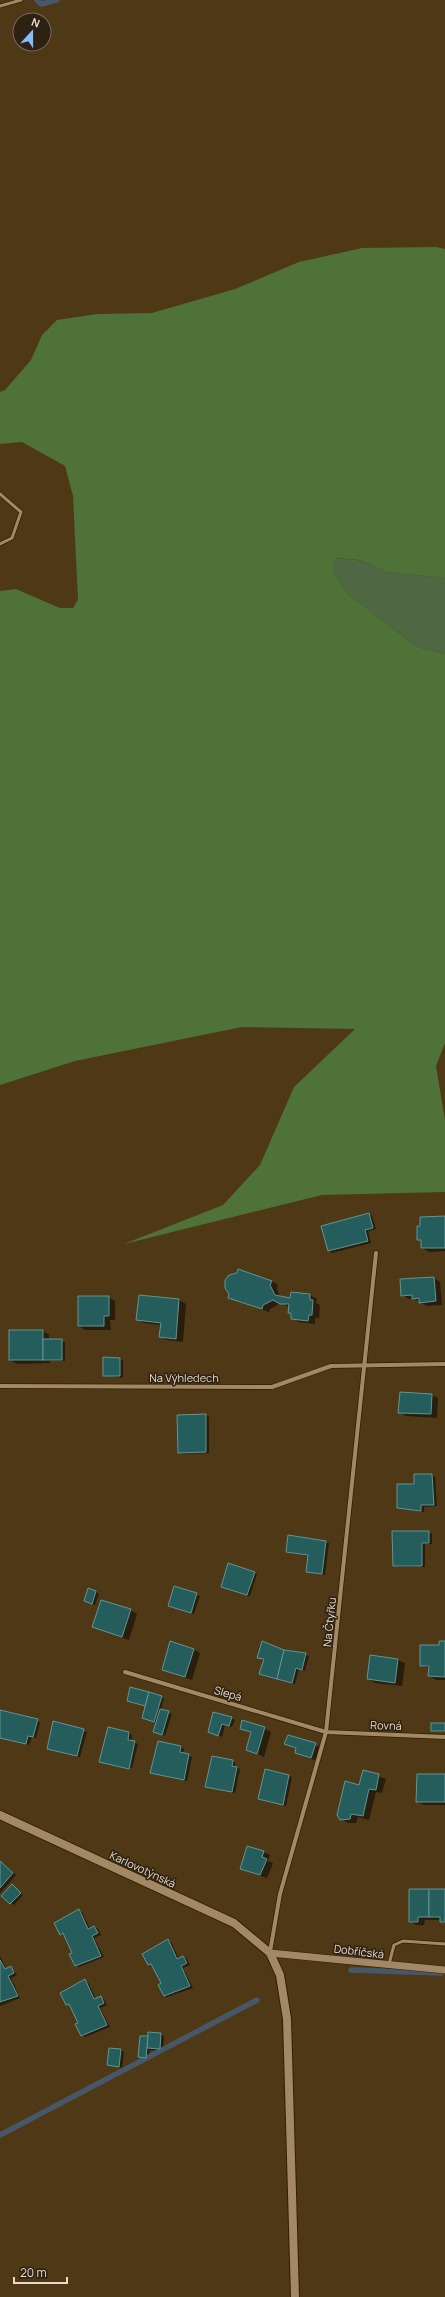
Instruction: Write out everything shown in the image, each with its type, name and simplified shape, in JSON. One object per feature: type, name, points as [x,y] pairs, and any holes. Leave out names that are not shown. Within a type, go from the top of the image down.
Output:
[{"type":"main road","name":"Karlovotýnská","points":[[0,1815],[234,1923],[270,1953]]},
{"type":"main road","points":[[270,1953],[280,1975],[287,2019],[295,2297]]},
{"type":"street","name":"Na Čtyřku","points":[[270,1953],[280,1894],[326,1732],[365,1367],[365,1342],[376,1253]]},
{"type":"street","points":[[365,1367],[445,1364]]},
{"type":"street","name":"Na Výhledech","points":[[0,1386],[272,1386],[332,1366],[365,1367]]},
{"type":"street","name":"Slepá","points":[[125,1672],[326,1732]]},
{"type":"street","name":"Rovná","points":[[326,1732],[445,1737]]},
{"type":"street","name":"Dobříčská","points":[[270,1953],[389,1966],[445,1970]]},
{"type":"lane","points":[[0,6],[21,0]]},
{"type":"lane","points":[[0,494],[21,512],[12,538],[0,544]]},
{"type":"lane","points":[[389,1966],[394,1945],[403,1941],[445,1944]]},
{"type":"green space","points":[[436,247],[445,249],[445,578],[387,572],[359,560],[335,558],[333,571],[347,593],[417,647],[445,654],[445,1043],[436,1066],[445,1120],[445,1192],[322,1195],[124,1244],[223,1205],[260,1165],[294,1087],[355,1029],[242,1027],[75,1061],[0,1085],[0,591],[16,589],[60,608],[73,608],[78,600],[73,496],[65,466],[22,442],[0,444],[0,392],[5,390],[31,360],[42,335],[57,320],[97,314],[152,313],[235,289],[299,262],[362,248]]},
{"type":"green space","points":[[334,558],[358,560],[388,572],[445,578],[445,654],[417,647],[347,593],[333,571]]},
{"type":"building","points":[[369,1213],[373,1228],[365,1230],[368,1241],[328,1251],[321,1226]]},
{"type":"building","points":[[445,1216],[445,1248],[421,1248],[421,1240],[417,1240],[417,1226],[420,1226],[420,1217]]},
{"type":"building","points":[[238,1269],[272,1281],[270,1285],[275,1295],[290,1298],[291,1292],[310,1294],[310,1300],[313,1300],[312,1315],[309,1315],[308,1321],[291,1319],[291,1313],[288,1313],[289,1304],[280,1304],[273,1300],[263,1305],[262,1309],[228,1298],[229,1294],[225,1288],[225,1280],[229,1275],[237,1273]]},
{"type":"building","points":[[434,1277],[436,1301],[419,1303],[419,1298],[412,1299],[412,1295],[401,1296],[400,1279]]},
{"type":"building","points":[[139,1295],[179,1299],[176,1339],[159,1337],[161,1323],[136,1320]]},
{"type":"building","points":[[78,1296],[109,1296],[109,1316],[104,1316],[104,1326],[78,1326]]},
{"type":"building","points":[[9,1330],[43,1330],[43,1360],[9,1360]]},
{"type":"building","points":[[43,1339],[62,1339],[62,1360],[43,1360]]},
{"type":"building","points":[[103,1357],[120,1358],[120,1376],[103,1376]]},
{"type":"building","points":[[400,1392],[432,1394],[431,1414],[398,1413]]},
{"type":"building","points":[[206,1414],[206,1452],[178,1453],[177,1415]]},
{"type":"building","points":[[414,1474],[432,1474],[434,1505],[421,1505],[421,1511],[397,1508],[397,1484],[414,1484]]},
{"type":"building","points":[[392,1531],[429,1531],[429,1543],[422,1543],[422,1566],[393,1566]]},
{"type":"building","points":[[288,1535],[326,1541],[322,1574],[306,1572],[308,1555],[286,1552]]},
{"type":"building","points":[[228,1563],[255,1572],[247,1595],[221,1587]]},
{"type":"building","points":[[174,1586],[197,1593],[191,1613],[168,1606]]},
{"type":"building","points":[[88,1588],[96,1591],[92,1604],[84,1601]]},
{"type":"building","points":[[101,1600],[131,1609],[122,1637],[92,1627]]},
{"type":"building","points":[[170,1641],[194,1649],[185,1677],[162,1670]]},
{"type":"building","points":[[262,1641],[284,1650],[277,1679],[259,1674],[264,1659],[257,1658]]},
{"type":"building","points":[[439,1641],[445,1641],[445,1677],[428,1676],[429,1666],[420,1666],[420,1645],[439,1645]]},
{"type":"building","points":[[284,1650],[306,1653],[302,1670],[296,1668],[292,1683],[277,1679]]},
{"type":"building","points":[[370,1655],[398,1659],[395,1683],[367,1679]]},
{"type":"building","points":[[130,1687],[149,1692],[145,1706],[127,1701]]},
{"type":"building","points":[[149,1692],[162,1696],[154,1722],[142,1718]]},
{"type":"building","points":[[160,1709],[169,1711],[162,1735],[153,1732]]},
{"type":"building","points":[[0,1710],[38,1719],[33,1737],[28,1736],[26,1744],[0,1738]]},
{"type":"building","points":[[213,1712],[232,1717],[229,1726],[222,1724],[218,1736],[208,1732]]},
{"type":"building","points":[[242,1720],[265,1727],[257,1754],[246,1750],[251,1732],[240,1729]]},
{"type":"building","points":[[53,1721],[84,1729],[77,1756],[47,1749]]},
{"type":"building","points":[[431,1723],[445,1723],[445,1731],[431,1731]]},
{"type":"building","points":[[108,1727],[129,1732],[128,1740],[135,1741],[129,1769],[99,1762]]},
{"type":"building","points":[[288,1735],[316,1743],[311,1758],[295,1753],[296,1748],[284,1744]]},
{"type":"building","points":[[158,1741],[181,1746],[180,1752],[189,1754],[184,1780],[150,1773]]},
{"type":"building","points":[[212,1756],[233,1760],[232,1766],[237,1767],[232,1792],[205,1787]]},
{"type":"building","points":[[265,1769],[289,1775],[283,1805],[258,1799]]},
{"type":"building","points":[[363,1770],[379,1774],[376,1790],[369,1789],[363,1816],[351,1814],[350,1819],[340,1820],[337,1815],[345,1781],[359,1785]]},
{"type":"building","points":[[417,1774],[445,1774],[445,1802],[416,1802]]},
{"type":"building","points":[[247,1846],[264,1851],[262,1857],[267,1859],[260,1875],[240,1869]]},
{"type":"building","points":[[0,1861],[13,1873],[0,1888]]},
{"type":"building","points":[[12,1884],[21,1893],[10,1904],[1,1896]]},
{"type":"building","points":[[409,1889],[429,1889],[429,1917],[418,1917],[418,1922],[409,1922]]},
{"type":"building","points":[[429,1889],[445,1889],[445,1922],[440,1922],[440,1917],[429,1917]]},
{"type":"building","points":[[79,1909],[88,1929],[94,1926],[98,1933],[92,1936],[101,1956],[75,1966],[69,1954],[72,1953],[63,1933],[60,1935],[54,1923]]},
{"type":"building","points":[[168,1939],[177,1959],[183,1956],[187,1963],[181,1966],[190,1986],[164,1996],[158,1985],[161,1983],[151,1964],[148,1965],[142,1954]]},
{"type":"building","points":[[0,1960],[5,1969],[11,1966],[14,1973],[8,1976],[18,1996],[0,2002]]},
{"type":"building","points":[[85,1979],[94,1999],[101,1996],[104,2003],[98,2006],[107,2025],[81,2036],[75,2024],[78,2023],[69,2004],[66,2005],[60,1993]]},
{"type":"building","points":[[148,2032],[161,2033],[160,2049],[147,2048]]},
{"type":"building","points":[[140,2036],[148,2036],[146,2058],[138,2057]]},
{"type":"building","points":[[109,2048],[121,2049],[119,2067],[107,2065]]},
{"type":"waterway","points":[[37,0],[41,4],[57,0]]},
{"type":"waterway","points":[[351,1970],[441,1973]]},
{"type":"waterway","points":[[0,2135],[257,2000]]}]
